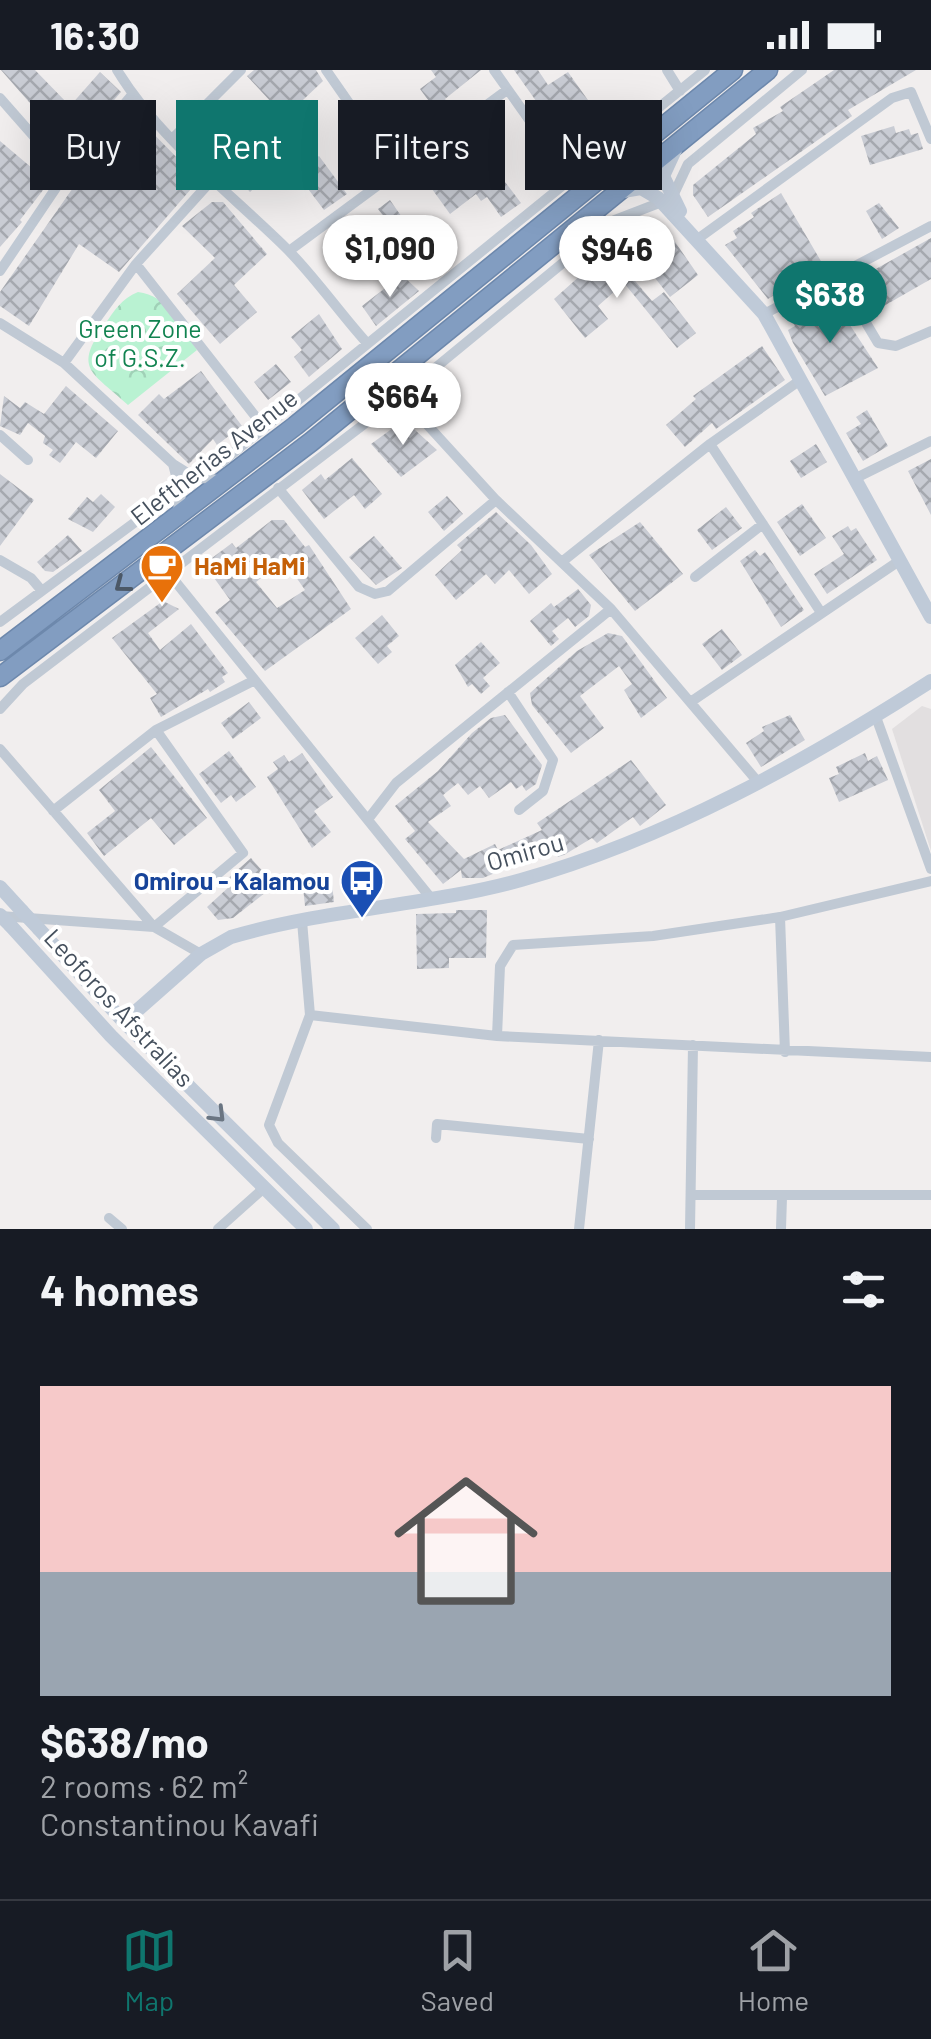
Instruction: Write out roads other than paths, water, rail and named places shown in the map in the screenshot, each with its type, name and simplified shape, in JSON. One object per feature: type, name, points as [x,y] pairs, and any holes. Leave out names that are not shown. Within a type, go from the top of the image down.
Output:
[{"type":"highway","name":"Eleftherias Avenue","points":[[0,651],[175,519],[223,470],[477,282],[734,70]]},
{"type":"highway","name":"Eleftherias Avenue","points":[[0,677],[326,430],[768,70]]},
{"type":"street","points":[[116,70],[132,95],[174,138],[241,70]]},
{"type":"street","points":[[326,70],[347,100]]},
{"type":"street","points":[[494,70],[525,115]]},
{"type":"street","points":[[667,70],[680,91]]},
{"type":"street","points":[[662,106],[705,70]]},
{"type":"street","points":[[0,708],[23,684],[166,570],[401,396],[615,220],[634,210],[668,201],[688,164],[802,70]]},
{"type":"street","points":[[493,100],[507,90]]},
{"type":"street","points":[[694,234],[892,98],[912,92],[931,139]]},
{"type":"street","points":[[128,100],[132,95]]},
{"type":"street","points":[[0,98],[30,132]]},
{"type":"street","points":[[668,201],[663,170],[685,138]]},
{"type":"street","points":[[618,193],[641,188],[668,201],[764,314],[931,618]]},
{"type":"street","points":[[0,271],[55,190]]},
{"type":"street","points":[[64,363],[136,264],[203,190]]},
{"type":"street","points":[[223,190],[288,251],[366,342]]},
{"type":"street","points":[[288,251],[368,190]]},
{"type":"street","points":[[0,323],[64,363],[173,464],[194,477],[223,470],[264,426],[557,190]]},
{"type":"street","points":[[764,314],[931,226]]},
{"type":"street","points":[[136,264],[264,426]]},
{"type":"street","points":[[838,274],[878,342],[896,346],[931,331]]},
{"type":"street","points":[[563,561],[710,444],[799,381]]},
{"type":"street","points":[[401,396],[496,500],[610,608],[758,782]]},
{"type":"street","points":[[0,435],[28,460]]},
{"type":"street","points":[[854,479],[931,441]]},
{"type":"street","points":[[710,444],[820,611]]},
{"type":"street","points":[[173,464],[181,495],[175,519]]},
{"type":"street","points":[[278,488],[359,587],[375,594],[388,590],[496,500]]},
{"type":"street","points":[[0,622],[157,506]]},
{"type":"street","points":[[696,577],[762,524]]},
{"type":"street","points":[[0,560],[32,578],[42,591]]},
{"type":"street","points":[[692,700],[820,611],[899,562]]},
{"type":"street","points":[[166,570],[430,897]]},
{"type":"street","points":[[369,818],[392,787],[610,608]]},
{"type":"street","points":[[53,811],[156,730],[253,681]]},
{"type":"street","name":"Omirou","points":[[124,1022],[201,954],[231,937],[520,880],[596,854],[758,782],[931,682]]},
{"type":"street","points":[[508,692],[553,760],[550,781],[520,810]]},
{"type":"street","points":[[876,716],[931,869]]},
{"type":"street","points":[[3,919],[154,927],[243,853],[156,730]]},
{"type":"street","points":[[0,749],[154,927],[201,954]]},
{"type":"street","points":[[496,1036],[500,966],[513,944],[642,938],[780,916],[931,881]]},
{"type":"street","name":"Leoforos Afstralias","points":[[0,887],[124,1022],[333,1229]]},
{"type":"street","points":[[780,916],[785,1052]]},
{"type":"street","name":"Leoforos Afstralias","points":[[3,919],[264,1188]]},
{"type":"street","points":[[302,921],[310,1015],[269,1124],[278,1143],[367,1229]]},
{"type":"street","points":[[310,1015],[496,1036],[931,1057]]},
{"type":"street","points":[[579,1229],[599,1040]]},
{"type":"street","points":[[690,1229],[692,1045]]},
{"type":"street","points":[[436,1138],[438,1124],[588,1140]]},
{"type":"street","points":[[218,1229],[264,1188],[306,1229]]},
{"type":"street","points":[[690,1194],[782,1198],[931,1194]]},
{"type":"street","points":[[782,1198],[782,1229]]},
{"type":"street","points":[[110,1218],[122,1229]]},
{"type":"place","name":"HaMi HaMi","points":[[162,604]]},
{"type":"place","name":"Omirou - Kalamou","points":[[362,919]]},
{"type":"park label","name":"Green Zone of G.S.Z.","points":[[140,344]]}]
